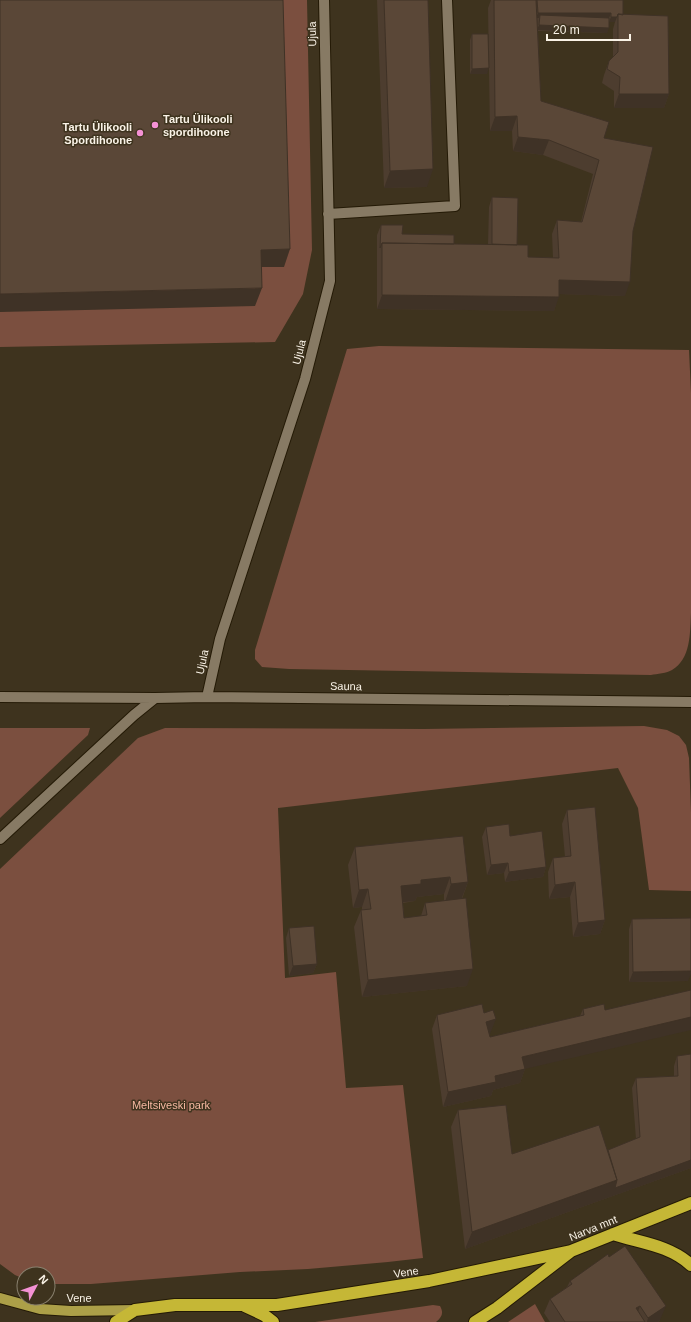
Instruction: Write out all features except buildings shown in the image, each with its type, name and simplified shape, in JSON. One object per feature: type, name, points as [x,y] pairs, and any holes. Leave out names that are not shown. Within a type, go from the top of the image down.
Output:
[{"type":"highway","name":"Narva mnt","points":[[475,1322],[497,1308],[571,1251],[691,1203]]},
{"type":"highway","points":[[613,1234],[664,1248],[683,1258],[691,1265]]},
{"type":"highway","name":"Vene","points":[[135,1310],[175,1305],[277,1306],[421,1282],[571,1251]]},
{"type":"highway","points":[[242,1305],[264,1315],[273,1322]]},
{"type":"highway","points":[[116,1322],[135,1310]]},
{"type":"main road","name":"Vene","points":[[0,1298],[46,1310],[135,1310]]},
{"type":"street","name":"Ujula","points":[[207,697],[220,639],[305,379],[330,281],[324,0]]},
{"type":"street","points":[[328,214],[455,206],[447,0]]},
{"type":"street","name":"Sauna","points":[[0,697],[207,697],[691,702]]},
{"type":"street","points":[[0,839],[134,715],[155,698]]},
{"type":"street","points":[[0,1293],[14,1301]]},
{"type":"green space","name":"Tartu Ülikooli spordihoone","points":[[0,0],[307,0],[312,250],[303,294],[275,342],[0,347]]},
{"type":"green space","points":[[379,346],[689,350],[691,393],[691,613],[690,637],[688,645],[683,659],[678,665],[670,671],[651,675],[289,669],[262,667],[255,659],[255,650],[347,349]]},
{"type":"green space","name":"Meltsiveski park","points":[[644,726],[667,730],[679,736],[686,745],[689,758],[691,891],[649,890],[638,808],[618,768],[278,808],[285,978],[336,972],[346,1088],[403,1085],[423,1258],[308,1269],[240,1272],[91,1284],[56,1284],[56,1266],[16,1266],[16,1275],[0,1264],[0,869],[138,738],[165,728],[424,729]]},
{"type":"green space","points":[[0,728],[90,728],[88,735],[0,818]]},
{"type":"green space","points":[[535,1304],[545,1322],[508,1322]]},
{"type":"green space","points":[[433,1305],[440,1306],[442,1311],[441,1317],[436,1322],[315,1322]]},
{"type":"place","name":"Tartu Ülikooli spordihoone","points":[[155,125]]},
{"type":"place","name":"Tartu Ülikooli Spordihoone","points":[[140,133]]}]
